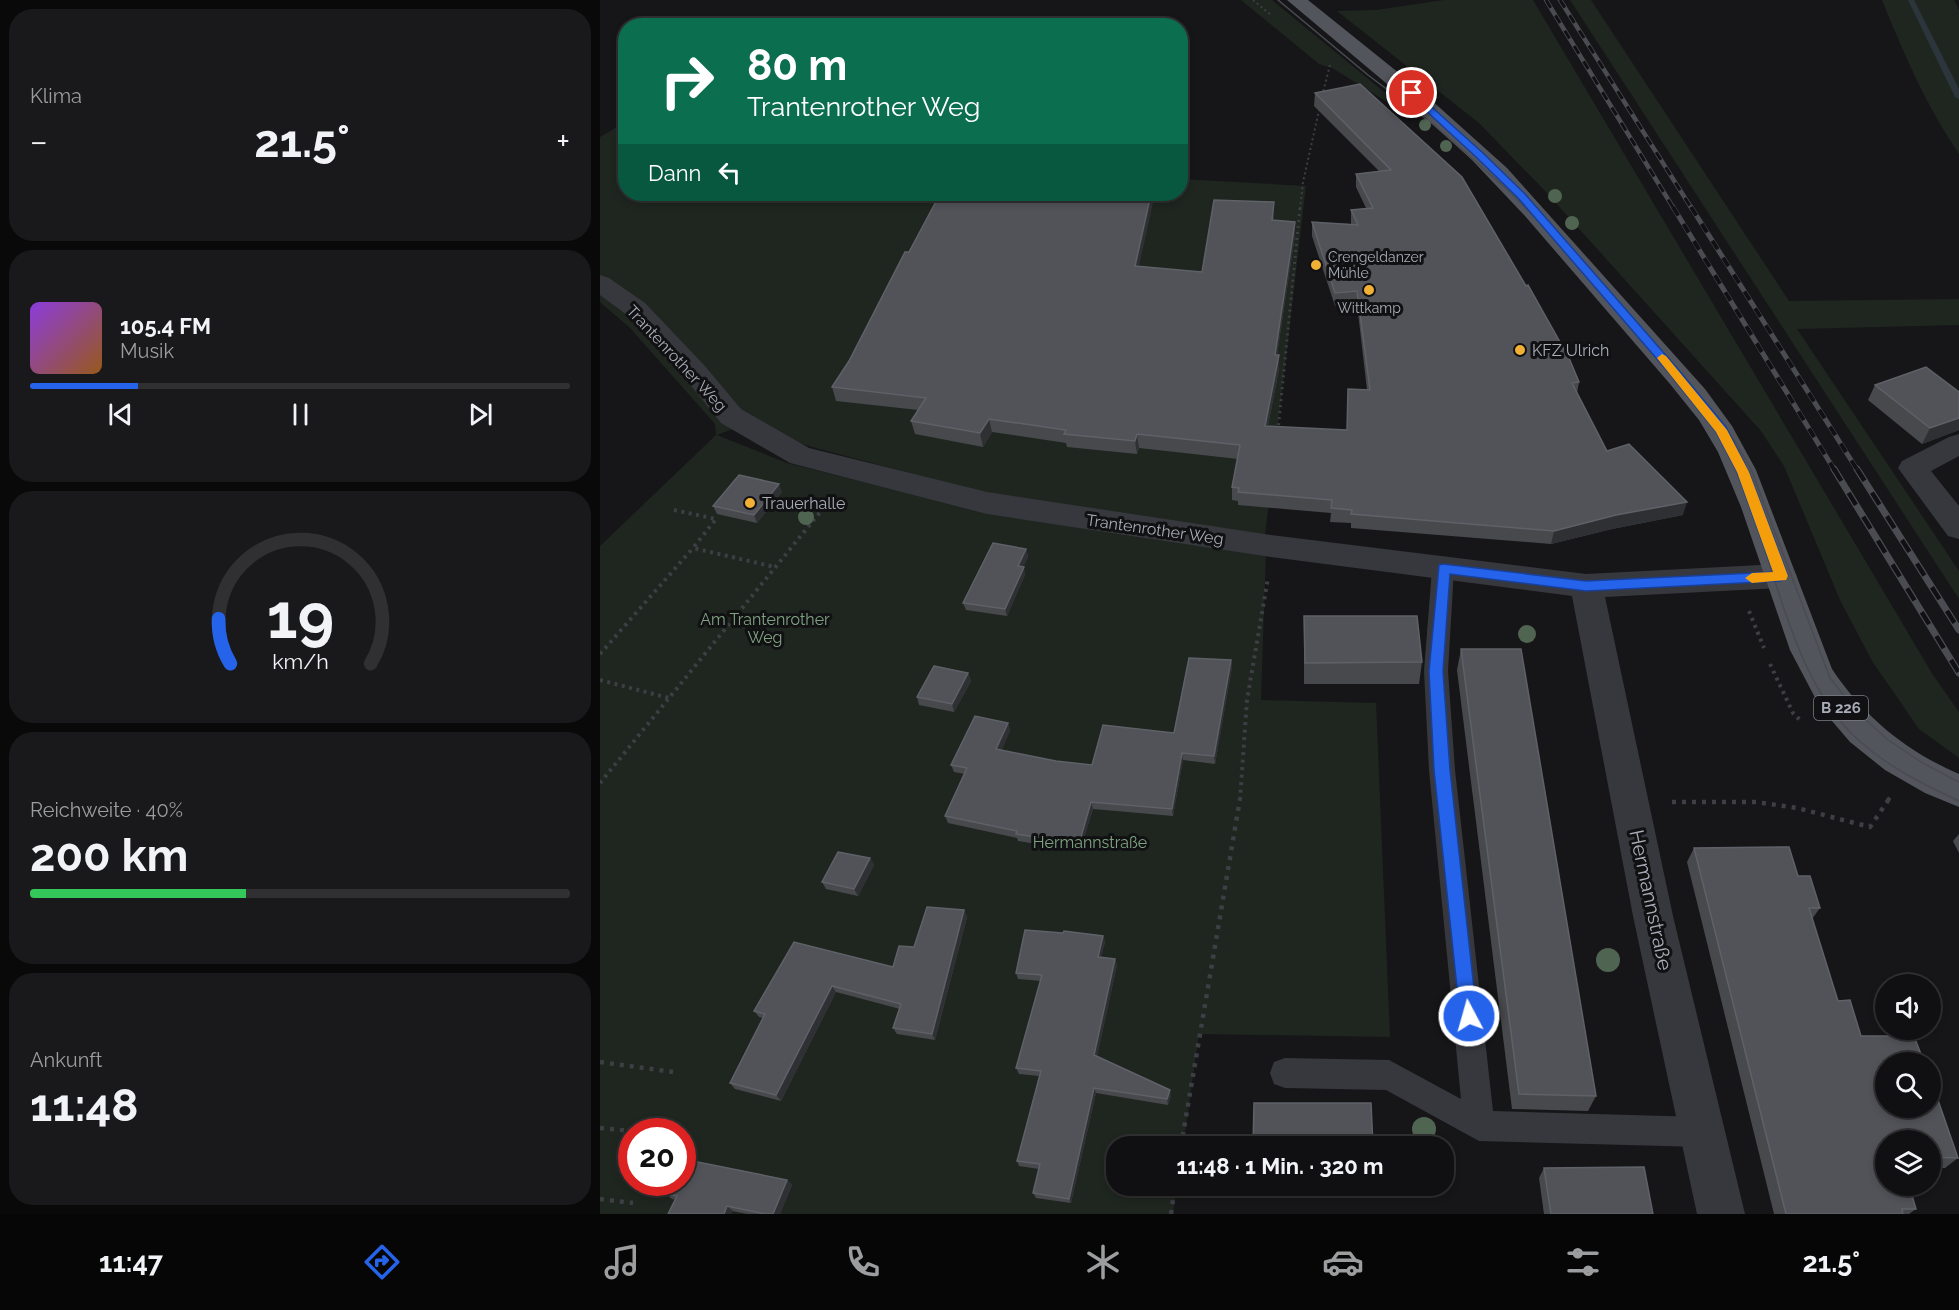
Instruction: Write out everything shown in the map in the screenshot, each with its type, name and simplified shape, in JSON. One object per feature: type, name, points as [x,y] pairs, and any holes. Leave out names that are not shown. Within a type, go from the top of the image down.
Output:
[{"type":"main road","name":"B 226","points":[[1296,0],[1430,108],[1486,161],[1521,196],[1673,370],[1721,430],[1733,452],[1819,676],[1848,717],[1876,744],[1930,780],[1959,792]]},
{"type":"street","name":"Trantenrother Weg","points":[[600,283],[636,309],[694,371],[731,416],[800,456],[987,503],[1271,546],[1586,586],[1781,576]]},
{"type":"street","points":[[1959,444],[1912,468],[1959,528]]},
{"type":"street","name":"Hermannstraße","points":[[1586,586],[1653,916],[1721,1214]]},
{"type":"lane","points":[[1443,569],[1436,671],[1442,770],[1479,1126]]},
{"type":"lane","points":[[1285,1073],[1389,1075],[1479,1126],[1702,1132]]},
{"type":"path","points":[[1277,442],[1302,182],[1331,59]]},
{"type":"path","points":[[600,783],[854,469]]},
{"type":"path","points":[[600,654],[716,519],[674,510]]},
{"type":"path","points":[[1183,1136],[1243,783],[1247,700],[1273,552],[1271,546]]},
{"type":"path","points":[[693,548],[775,567]]},
{"type":"path","points":[[600,680],[669,698]]},
{"type":"path","points":[[1673,802],[1756,802],[1797,808],[1870,827],[1893,793]]},
{"type":"path","points":[[600,1062],[673,1072]]},
{"type":"path","points":[[600,1128],[618,1130]]},
{"type":"path","points":[[1171,1214],[1173,1196]]},
{"type":"path","points":[[600,1199],[633,1203]]},
{"type":"green space","points":[[1241,0],[1272,0],[1405,109],[1400,110],[1332,68],[1319,64]]},
{"type":"green space","points":[[1444,0],[1533,0],[1933,675],[1959,712],[1959,758],[1919,729],[1872,661],[1840,600],[1784,466],[1761,431],[1546,192],[1479,123],[1337,11],[1376,10]]},
{"type":"green space","points":[[1570,0],[1591,0],[1789,301],[1959,299],[1959,325],[1797,329],[1959,571],[1959,599]]},
{"type":"green space","points":[[1882,0],[1954,0],[1959,10],[1959,154],[1907,60]]},
{"type":"green space","name":"Am Trantenrother Weg","points":[[618,126],[618,201],[1188,201],[1188,179],[1306,186],[1265,535],[1002,498],[805,445],[773,434],[754,421],[717,435],[787,463],[1007,517],[1266,550],[1261,700],[1376,703],[1390,1037],[1199,1034],[1184,1136],[1106,1136],[1106,1196],[1175,1196],[1173,1214],[600,1214],[600,546],[716,435],[715,424],[630,328],[600,302],[600,137]]},
{"type":"building","points":[[1360,84],[1462,177],[1526,286],[1528,285],[1569,358],[1579,382],[1572,383],[1607,451],[1629,444],[1687,502],[1616,515],[1554,531],[1351,514],[1352,510],[1331,508],[1332,500],[1238,492],[1239,488],[1232,487],[1240,445],[1137,434],[1135,441],[1064,434],[1066,430],[989,419],[980,433],[911,421],[926,398],[832,387],[849,361],[905,252],[909,252],[936,201],[1149,201],[1135,266],[1202,272],[1214,200],[1274,202],[1272,220],[1295,222],[1275,355],[1279,355],[1265,426],[1347,430],[1348,389],[1370,390],[1357,291],[1335,293],[1312,222],[1358,225],[1351,210],[1373,208],[1356,174],[1391,170],[1315,93]]},
{"type":"building","points":[[1926,367],[1959,392],[1959,418],[1930,428],[1875,385]]},
{"type":"building","name":"Trauerhalle","points":[[739,475],[779,484],[754,515],[713,506]]},
{"type":"building","points":[[993,543],[1026,549],[1018,566],[1024,567],[1005,609],[963,603]]},
{"type":"building","points":[[1304,616],[1417,616],[1422,662],[1305,663]]},
{"type":"building","points":[[1461,649],[1521,649],[1596,1096],[1519,1094]]},
{"type":"building","points":[[1189,658],[1231,660],[1214,756],[1182,753],[1172,809],[1091,802],[1079,844],[1016,834],[1017,831],[945,816],[967,768],[951,765],[975,716],[1008,723],[996,749],[1056,761],[1092,765],[1103,725],[1174,733]]},
{"type":"building","points":[[934,666],[968,673],[952,704],[917,697]]},
{"type":"building","points":[[1789,847],[1798,876],[1810,876],[1820,908],[1809,908],[1838,1001],[1850,1000],[1861,1036],[1875,1036],[1875,1040],[1916,1040],[1920,1052],[1875,1052],[1875,1118],[1941,1118],[1941,1109],[1958,1158],[1941,1157],[1941,1130],[1875,1130],[1875,1196],[1912,1196],[1916,1209],[1902,1209],[1903,1214],[1786,1214],[1694,848]]},
{"type":"building","points":[[838,852],[870,858],[854,889],[822,882]]},
{"type":"building","points":[[927,907],[964,910],[932,1034],[893,1028],[901,1004],[832,986],[776,1095],[730,1083],[765,1014],[754,1011],[794,942],[893,967],[899,946],[914,947]]},
{"type":"building","points":[[1025,930],[1063,933],[1064,931],[1103,936],[1098,957],[1115,959],[1094,1055],[1170,1090],[1167,1099],[1094,1088],[1069,1199],[1033,1193],[1040,1164],[1017,1161],[1041,1071],[1016,1068],[1042,975],[1016,973]]},
{"type":"building","points":[[1254,1103],[1371,1103],[1373,1136],[1253,1136]]},
{"type":"building","points":[[696,1162],[787,1180],[773,1214],[727,1206],[724,1214],[668,1214],[677,1196],[696,1196]]},
{"type":"building","points":[[1644,1167],[1653,1214],[1551,1214],[1544,1168]]},
{"type":"waterway","points":[[1911,0],[1959,97]]},
{"type":"tram line","points":[[1278,0],[1368,75],[1434,125],[1510,192],[1574,258],[1707,407],[1736,443],[1751,469],[1830,678],[1857,712],[1887,739],[1921,762],[1959,782]]},
{"type":"tram line","points":[[1714,426],[1745,493],[1796,641],[1820,691],[1835,714],[1853,735],[1877,755],[1902,772],[1957,800]]},
{"type":"tram line","points":[[1954,799],[1959,801]]},
{"type":"railway","points":[[1546,0],[1674,209]]},
{"type":"railway","points":[[1560,0],[1692,209]]},
{"type":"railway","points":[[1673,207],[1835,471]]},
{"type":"railway","points":[[1691,207],[1858,471]]},
{"type":"railway","points":[[1834,469],[1959,673]]},
{"type":"railway","points":[[1857,469],[1959,630]]},
{"type":"slow traffic","points":[[1662,358],[1721,430],[1743,472],[1781,576],[1752,578]]},
{"type":"place","name":"Crengeldanzer Mühle","points":[[1316,265]]},
{"type":"place","name":"Wittkamp","points":[[1369,290]]},
{"type":"place","name":"KFZ Ulrich","points":[[1520,350]]},
{"type":"place","name":"Trauerhalle","points":[[750,503]]},
{"type":"route","points":[[1412,93],[1521,196],[1673,370],[1721,430],[1743,472],[1781,576],[1586,586],[1443,569],[1436,671],[1442,770],[1469,1016]]}]
